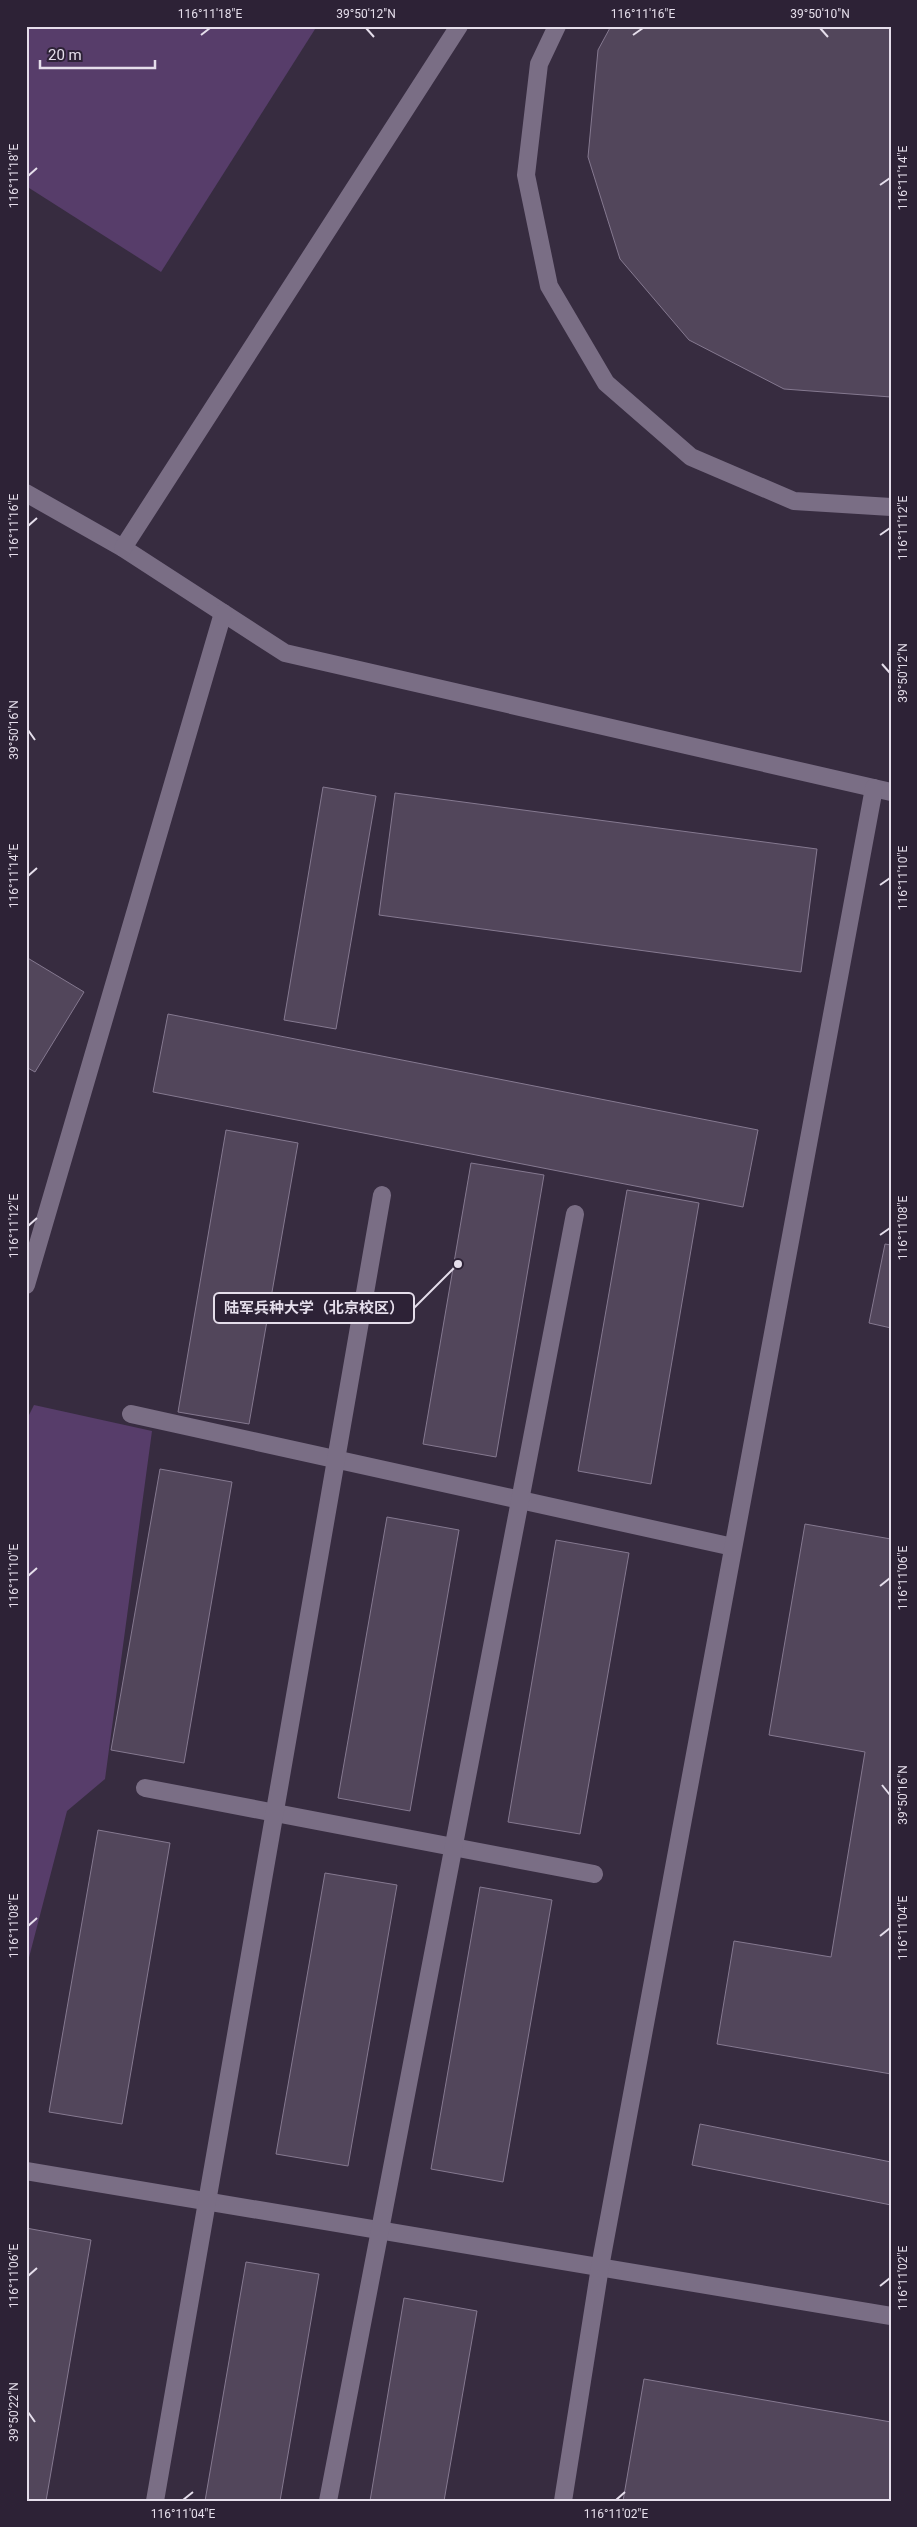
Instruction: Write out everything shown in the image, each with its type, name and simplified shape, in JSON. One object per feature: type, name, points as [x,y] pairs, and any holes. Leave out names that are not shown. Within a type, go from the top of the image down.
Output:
[{"type":"lane","points":[[123,548],[459,26]]},
{"type":"lane","points":[[557,26],[539,64],[526,175],[549,286],[606,383],[690,457],[794,501],[891,507]]},
{"type":"lane","points":[[26,493],[123,548],[285,653],[882,790],[733,1547],[600,2267],[563,2501]]},
{"type":"lane","points":[[26,1285],[223,613]]},
{"type":"lane","points":[[155,2501],[382,1195]]},
{"type":"lane","points":[[328,2501],[575,1214]]},
{"type":"lane","points":[[131,1414],[733,1547]]},
{"type":"lane","points":[[145,1788],[594,1874]]},
{"type":"lane","points":[[26,2170],[891,2316]]},
{"type":"shaded area","points":[[26,26],[317,26],[161,272],[26,186]]},
{"type":"shaded area","points":[[34,1405],[152,1431],[105,1779],[67,1811],[26,1969],[26,1421]]},
{"type":"building","points":[[611,26],[891,26],[891,397],[784,389],[689,340],[620,259],[588,157],[598,50]]},
{"type":"building","points":[[323,787],[376,796],[336,1029],[284,1020]]},
{"type":"building","points":[[395,793],[817,849],[801,972],[379,915]]},
{"type":"building","points":[[26,957],[84,992],[35,1072],[26,1067]]},
{"type":"building","points":[[168,1014],[758,1130],[743,1207],[153,1092]]},
{"type":"building","points":[[226,1130],[298,1143],[249,1424],[178,1412]]},
{"type":"building","points":[[471,1163],[544,1175],[496,1457],[423,1444]]},
{"type":"building","points":[[627,1190],[699,1203],[651,1484],[578,1471]]},
{"type":"building","points":[[885,1244],[891,1245],[891,1328],[869,1323]]},
{"type":"building","points":[[160,1469],[232,1482],[184,1763],[111,1750]]},
{"type":"building","points":[[387,1517],[459,1530],[410,1811],[338,1798]]},
{"type":"building","points":[[805,1524],[891,1539],[891,2074],[717,2044],[734,1941],[831,1957],[865,1752],[769,1735]]},
{"type":"building","points":[[556,1540],[629,1553],[580,1834],[508,1822]]},
{"type":"building","points":[[98,1830],[170,1843],[122,2124],[49,2112]]},
{"type":"building","points":[[325,1873],[397,1885],[348,2166],[276,2154]]},
{"type":"building","points":[[480,1887],[552,1900],[503,2182],[431,2169]]},
{"type":"building","points":[[700,2124],[891,2162],[891,2205],[692,2165]]},
{"type":"building","points":[[26,2228],[91,2240],[46,2501],[26,2501]]},
{"type":"building","points":[[246,2262],[319,2274],[280,2501],[205,2501]]},
{"type":"building","points":[[404,2298],[477,2311],[444,2501],[370,2501]]},
{"type":"building","points":[[644,2379],[891,2422],[891,2501],[623,2501]]},
{"type":"place","name":"陆军兵种大学（北京校区）","points":[[458,1264]]}]
